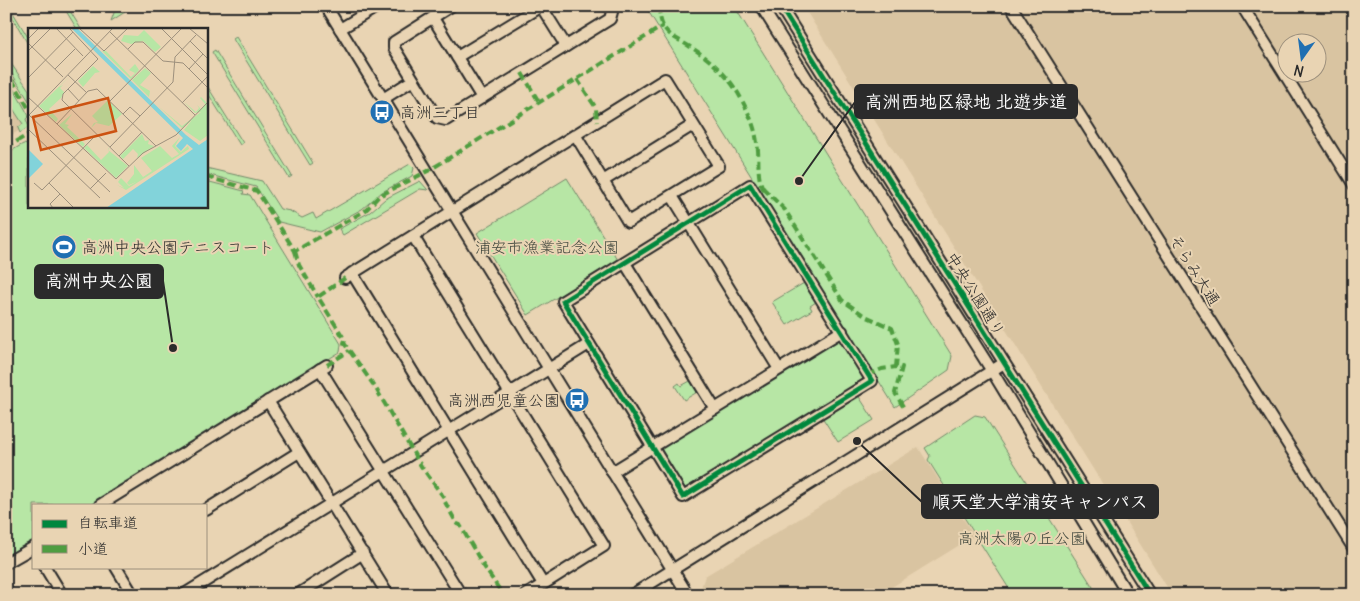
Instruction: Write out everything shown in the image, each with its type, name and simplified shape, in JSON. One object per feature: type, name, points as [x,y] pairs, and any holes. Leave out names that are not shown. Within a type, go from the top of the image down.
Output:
[{"type":"street","points":[[326,6],[688,595]]},
{"type":"street","points":[[340,29],[378,6]]},
{"type":"street","points":[[451,6],[394,42],[394,48],[437,118],[446,120],[610,19],[612,12],[608,6]]},
{"type":"street","points":[[457,57],[541,6],[566,46]]},
{"type":"street","name":"中央公園通り","points":[[761,6],[992,371],[1128,595]]},
{"type":"street","name":"中央公園通り","points":[[780,6],[1150,595]]},
{"type":"street","name":"そらみ大通","points":[[1011,6],[1354,549]]},
{"type":"street","points":[[1242,6],[1354,184]]},
{"type":"street","points":[[433,18],[482,98]]},
{"type":"street","points":[[544,584],[449,430],[348,276],[665,79],[719,166],[628,222],[576,136]]},
{"type":"street","points":[[383,99],[413,80]]},
{"type":"street","points":[[603,181],[693,124]]},
{"type":"street","points":[[750,185],[872,381],[682,497],[563,301],[626,263],[750,185]]},
{"type":"street","points":[[672,196],[779,369]]},
{"type":"street","points":[[413,236],[604,546],[526,595]]},
{"type":"street","points":[[626,263],[715,409]]},
{"type":"street","points":[[612,472],[842,331]]},
{"type":"street","points":[[183,595],[589,344]]},
{"type":"street","points":[[632,595],[1004,363]]},
{"type":"street","points":[[102,504],[324,367],[384,470],[461,595]]},
{"type":"street","points":[[268,401],[388,595]]},
{"type":"street","points":[[208,509],[299,452]]},
{"type":"street","points":[[6,564],[32,549]]},
{"type":"street","points":[[296,595],[363,553]]},
{"type":"street","points":[[46,568],[62,595]]},
{"type":"street","points":[[117,568],[133,595]]},
{"type":"shaded area","points":[[803,6],[1354,6],[1354,595],[1172,595]]},
{"type":"shaded area","points":[[6,95],[26,126],[6,139]]},
{"type":"shaded area","points":[[918,447],[974,536],[879,595],[702,595],[700,591],[705,576]]},
{"type":"green space","points":[[6,6],[9,6],[28,37],[28,44]]},
{"type":"green space","points":[[63,6],[67,6],[80,28],[76,28]]},
{"type":"green space","points":[[114,6],[121,6],[125,12],[111,21],[115,10]]},
{"type":"green space","points":[[645,6],[734,6],[952,356],[949,370],[895,407]]},
{"type":"green space","points":[[236,37],[313,163],[310,165],[233,39]]},
{"type":"green space","points":[[215,50],[292,176],[289,178],[212,52]]},
{"type":"green space","points":[[6,56],[28,89],[28,99],[6,64]]},
{"type":"green space","points":[[6,75],[28,114],[26,119],[28,128],[20,133],[18,128],[23,124],[6,98]]},
{"type":"green space","points":[[208,87],[243,143],[240,145],[208,93]]},
{"type":"green space","points":[[23,144],[28,145],[28,208],[208,208],[208,182],[244,191],[243,194],[250,195],[341,344],[340,352],[94,504],[32,504],[32,542],[6,558],[6,154]]},
{"type":"green space","points":[[410,164],[414,168],[412,176],[382,192],[362,209],[320,232],[279,222],[256,187],[208,175],[208,168],[262,181],[280,209],[290,211],[302,218],[313,213],[316,219]]},
{"type":"green space","name":"浦安市漁業記念公園","points":[[567,178],[618,260],[528,315],[477,233]]},
{"type":"green space","points":[[420,181],[428,190],[420,189],[343,235],[339,229],[370,212],[385,199]]},
{"type":"green space","points":[[804,283],[816,302],[810,306],[812,310],[787,325],[772,302]]},
{"type":"green space","points":[[836,339],[841,340],[864,374],[863,381],[687,489],[682,488],[660,452],[661,448]]},
{"type":"green space","points":[[692,380],[699,391],[684,400],[675,386],[679,383],[681,386]]},
{"type":"green space","points":[[858,395],[874,420],[838,442],[822,417]]},
{"type":"green space","name":"高洲太陽の丘公園","points":[[975,415],[985,417],[1098,595],[1013,595],[928,460],[930,456],[925,448]]},
{"type":"marked path","points":[[659,6],[662,23],[668,33],[712,62],[734,86],[750,117],[756,136],[759,173],[763,188],[760,190]]},
{"type":"marked path","points":[[208,178],[257,191],[295,251],[366,210],[379,196],[428,171],[663,26]]},
{"type":"marked path","points":[[6,69],[28,107]]},
{"type":"marked path","points":[[522,73],[539,102]]},
{"type":"marked path","points":[[577,79],[596,108],[597,122]]},
{"type":"marked path","points":[[6,148],[28,135]]},
{"type":"marked path","points":[[763,188],[785,210],[842,300],[865,316],[892,328],[898,344],[896,367],[902,367],[895,393],[904,408]]},
{"type":"marked path","points":[[295,251],[299,265],[318,297]]},
{"type":"marked path","points":[[345,278],[318,297],[345,340],[344,343],[375,387],[421,466],[445,499],[457,524],[460,525],[503,595]]},
{"type":"marked path","points":[[327,365],[349,351]]},
{"type":"marked path","points":[[868,375],[882,369],[896,367]]},
{"type":"cycle path","points":[[780,6],[1150,595]]},
{"type":"cycle path","points":[[750,185],[872,381],[683,497],[563,301],[750,185]]},
{"type":"place","name":"高洲三丁目","points":[[382,112]]},
{"type":"place","name":"高洲西地区緑地 北遊歩道","points":[[799,181]]},
{"type":"place","name":"高洲中央公園テニスコート","points":[[64,247]]},
{"type":"place","name":"高洲中央公園","points":[[173,348]]},
{"type":"place","name":"高洲西児童公園","points":[[577,400]]},
{"type":"place","name":"順天堂大学浦安キャンパス","points":[[857,441]]}]
